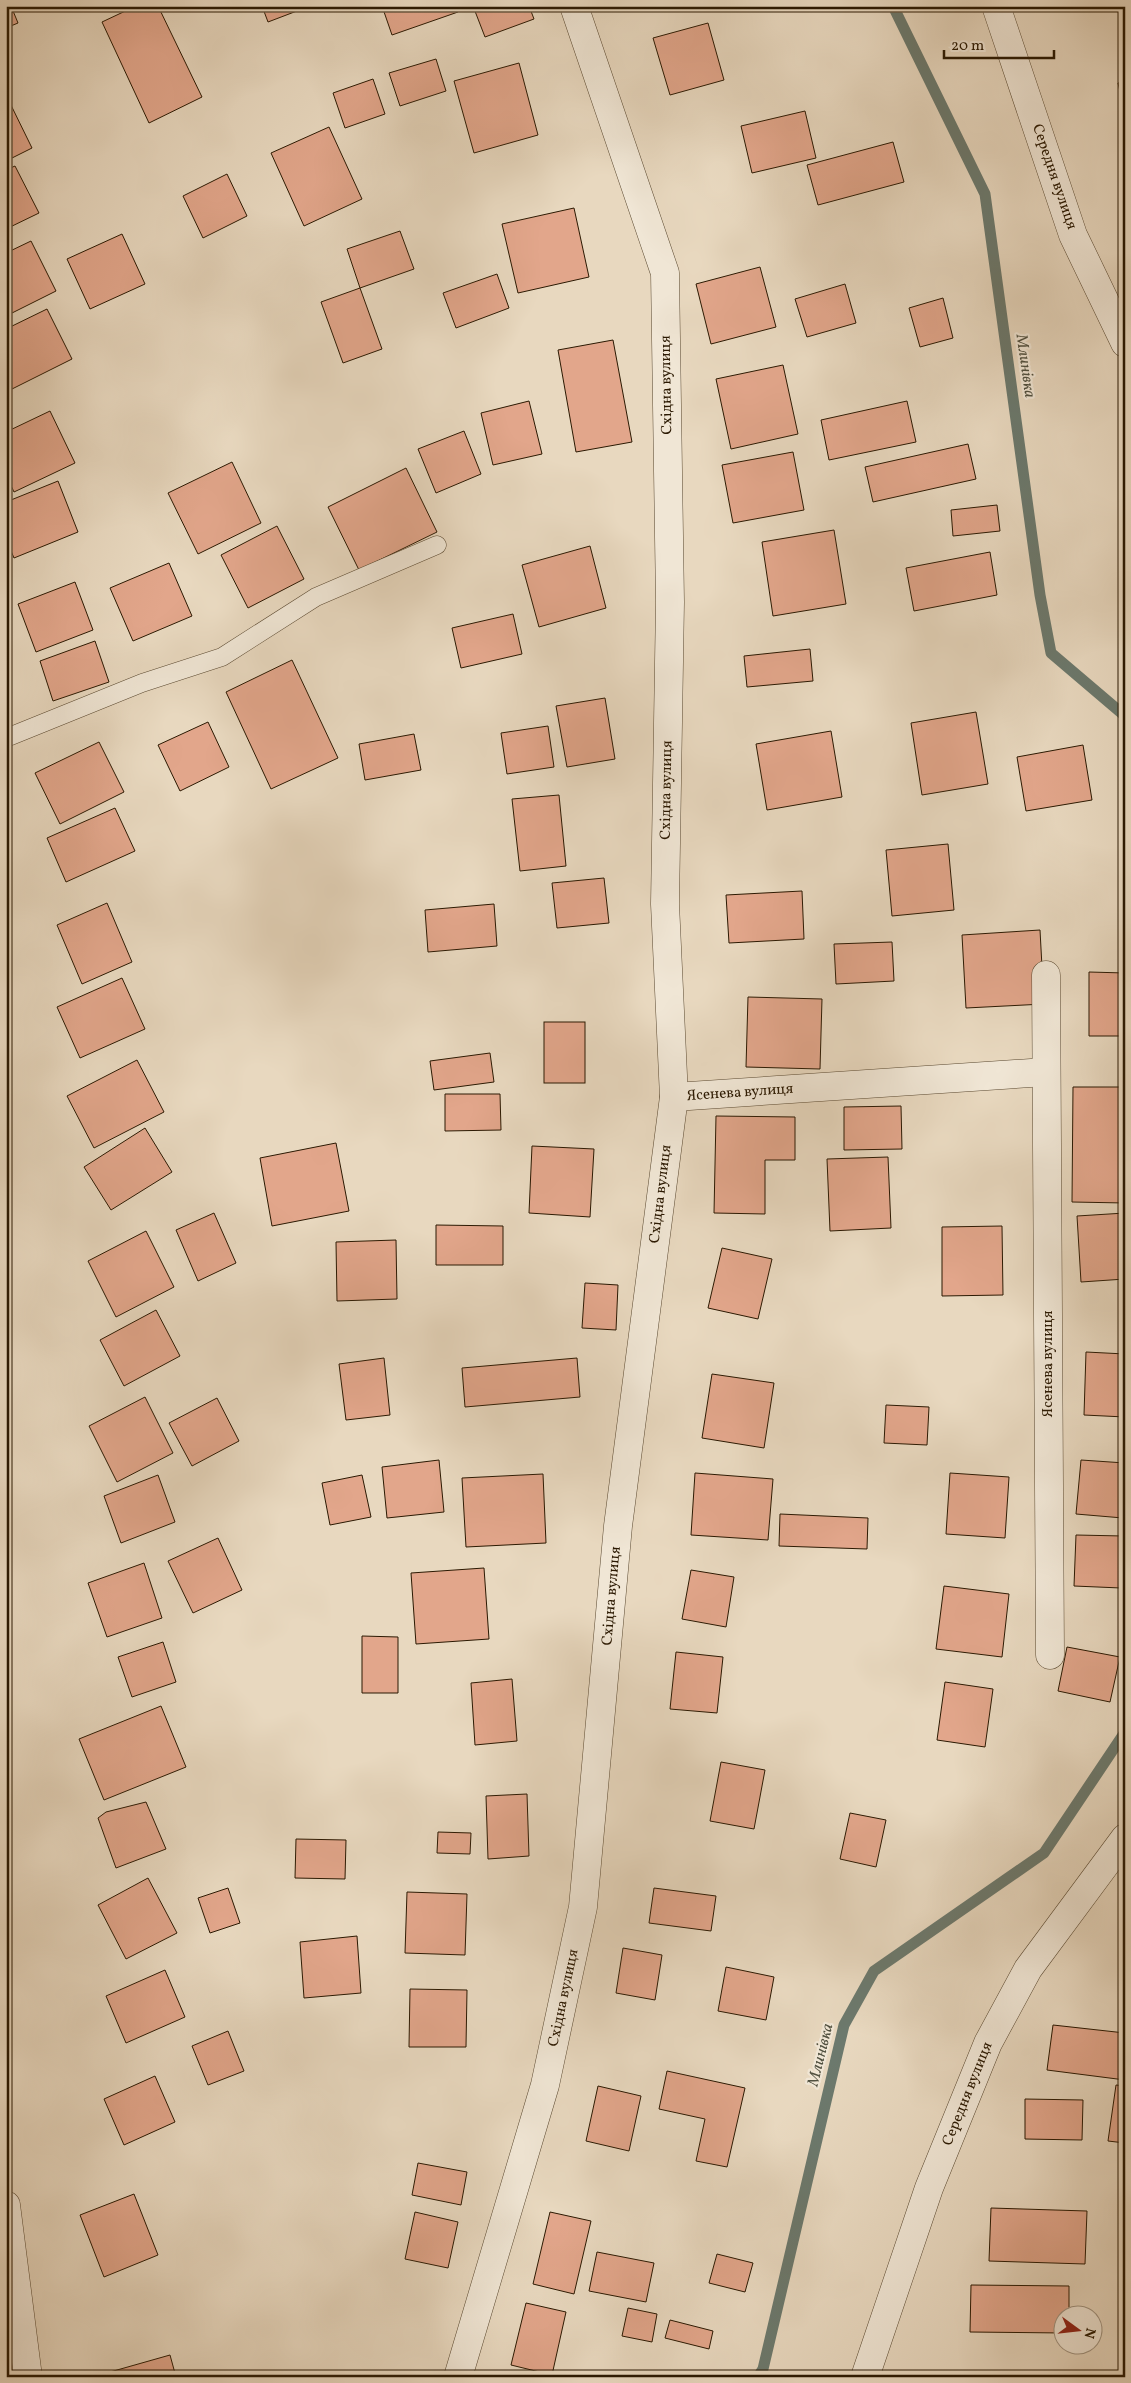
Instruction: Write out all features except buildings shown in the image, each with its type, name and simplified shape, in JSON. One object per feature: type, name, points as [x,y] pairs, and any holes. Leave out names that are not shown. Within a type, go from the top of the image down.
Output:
[{"type":"street","name":"Східна вулиця","points":[[458,2377],[545,2084],[583,1907],[618,1526],[674,1097],[665,904],[670,602],[665,273],[574,6]]},
{"type":"street","name":"Середня вулиця","points":[[996,6],[1073,235],[1125,343]]},
{"type":"street","name":"Ясенева вулиця","points":[[1046,974],[1050,1655]]},
{"type":"street","name":"Ясенева вулиця","points":[[674,1097],[1046,1072]]},
{"type":"street","name":"Середня вулиця","points":[[865,2377],[930,2188],[988,2043],[1028,1969],[1125,1838]]},
{"type":"street","points":[[6,2205],[28,2377]]},
{"type":"lane","points":[[6,738],[142,683],[222,657],[316,597],[436,545]]},
{"type":"waterway","name":"Млинівка","points":[[893,6],[985,194],[1040,595],[1051,653],[1125,716]]},
{"type":"waterway","name":"Млинівка","points":[[758,2377],[763,2369],[844,2025],[874,1971],[1044,1853],[1125,1732]]}]
